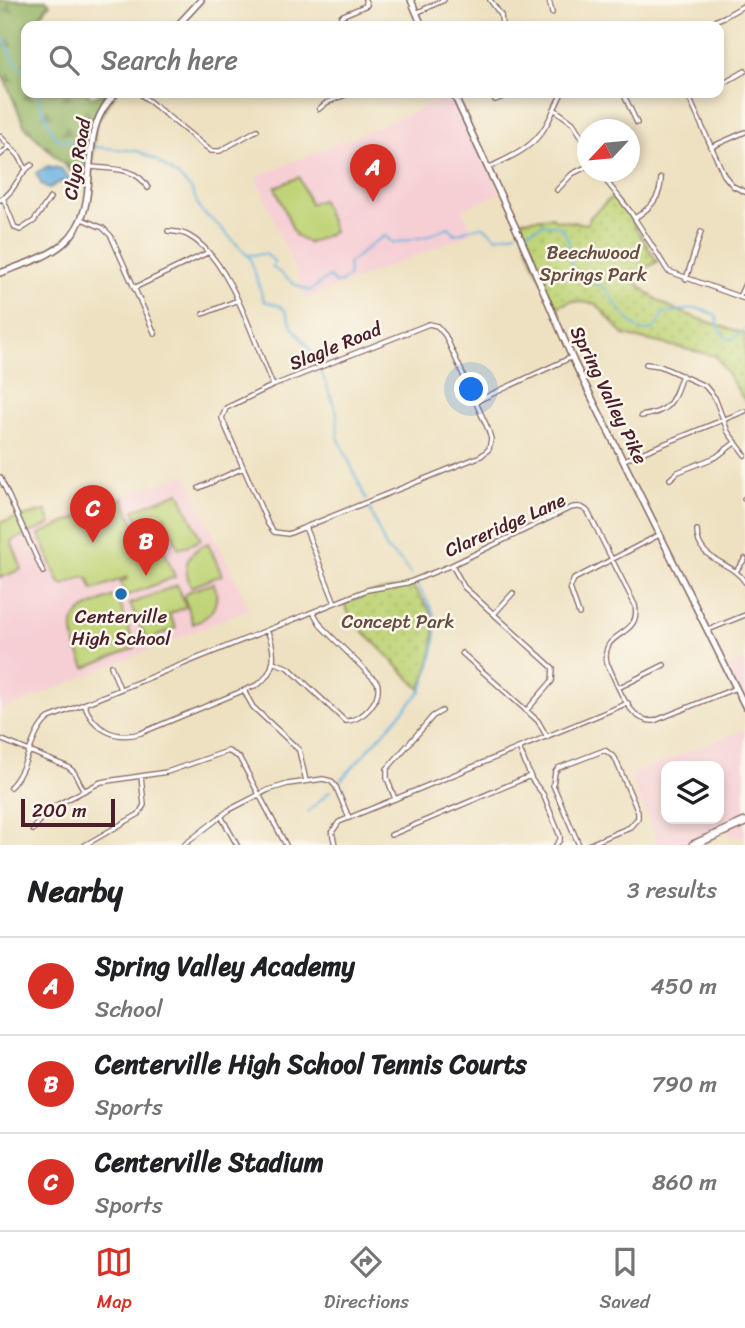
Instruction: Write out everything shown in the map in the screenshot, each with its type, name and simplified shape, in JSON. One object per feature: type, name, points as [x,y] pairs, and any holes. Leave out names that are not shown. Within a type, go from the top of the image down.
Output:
[{"type":"main road","points":[[692,845],[745,822]]},
{"type":"street","points":[[182,21],[201,0]]},
{"type":"street","points":[[341,16],[367,5],[365,0]]},
{"type":"street","points":[[411,0],[420,21]]},
{"type":"street","points":[[416,13],[444,0]]},
{"type":"street","points":[[490,0],[501,15],[502,21]]},
{"type":"street","points":[[549,0],[552,13]]},
{"type":"street","points":[[716,21],[745,5]]},
{"type":"street","points":[[724,83],[745,71]]},
{"type":"street","name":"Clyo Road","points":[[0,273],[58,248],[71,236],[82,219],[88,197],[94,130],[102,110],[112,98]]},
{"type":"street","points":[[145,98],[211,151],[223,150],[257,130]]},
{"type":"street","points":[[319,109],[338,98]]},
{"type":"street","name":"Spring Valley Pike","points":[[455,98],[572,357],[745,706]]},
{"type":"street","points":[[495,100],[500,98]]},
{"type":"street","points":[[488,168],[517,155],[533,143],[544,130],[560,98]]},
{"type":"street","points":[[625,98],[635,119]]},
{"type":"street","points":[[689,98],[726,179],[745,192]]},
{"type":"street","points":[[554,109],[577,129]]},
{"type":"street","points":[[711,147],[745,132]]},
{"type":"street","points":[[0,136],[26,165],[26,169]]},
{"type":"street","points":[[0,155],[10,146]]},
{"type":"street","points":[[90,164],[130,172],[141,178],[148,188]]},
{"type":"street","points":[[32,166],[26,169],[12,192],[2,199],[15,228],[20,230],[34,221],[50,198]]},
{"type":"street","points":[[557,190],[577,171]]},
{"type":"street","points":[[635,218],[653,204],[661,188],[661,178]]},
{"type":"street","points":[[607,182],[635,218],[665,269],[675,275],[740,295],[745,299]]},
{"type":"street","points":[[82,219],[99,225],[108,232],[155,334]]},
{"type":"street","points":[[168,231],[189,236],[229,280],[273,386]]},
{"type":"street","points":[[686,279],[701,232]]},
{"type":"street","points":[[134,288],[207,253]]},
{"type":"street","points":[[740,295],[745,284]]},
{"type":"street","points":[[203,314],[238,300]]},
{"type":"street","name":"Slagle Road","points":[[243,468],[223,422],[223,412],[230,404],[424,326],[432,324],[440,328],[445,335],[475,402]]},
{"type":"street","points":[[200,488],[243,468],[271,530],[283,535],[485,454],[491,446],[491,436],[475,402],[572,357]]},
{"type":"street","points":[[646,364],[660,366],[698,381],[711,391],[723,420],[745,454]]},
{"type":"street","points":[[641,416],[658,413],[670,405],[682,375]]},
{"type":"street","points":[[622,461],[745,411]]},
{"type":"street","points":[[670,479],[678,472],[716,457],[736,442]]},
{"type":"street","points":[[0,477],[43,572]]},
{"type":"street","name":"Clareridge Lane","points":[[10,787],[21,775],[46,720],[373,588],[407,583],[452,565],[576,507],[588,512],[635,605],[637,613],[631,627],[613,638],[606,651],[607,663],[628,703]]},
{"type":"street","points":[[305,527],[335,603]]},
{"type":"street","points":[[698,530],[698,539],[707,555],[736,571],[745,582]]},
{"type":"street","points":[[579,614],[571,592],[571,582],[660,534]]},
{"type":"street","points":[[736,571],[745,559]]},
{"type":"street","points":[[452,565],[461,583],[547,661],[554,671],[552,681],[526,711]]},
{"type":"street","points":[[494,614],[513,593]]},
{"type":"street","points":[[274,662],[289,668],[345,721],[357,719],[375,700],[379,691],[377,682],[322,627],[313,612]]},
{"type":"street","points":[[708,630],[745,615]]},
{"type":"street","points":[[84,704],[91,719],[102,729],[130,736],[244,691],[264,680],[274,662],[273,646],[267,631]]},
{"type":"street","points":[[462,653],[541,725],[547,737]]},
{"type":"street","points":[[620,687],[664,665]]},
{"type":"street","points":[[111,666],[120,690]]},
{"type":"street","points":[[335,845],[332,839],[333,829],[339,822],[628,703],[638,717],[654,721],[737,688]]},
{"type":"street","points":[[244,691],[253,707],[299,750],[306,781]]},
{"type":"street","points":[[396,799],[387,778],[388,766],[433,716],[442,712]]},
{"type":"street","points":[[0,739],[71,769],[84,791]]},
{"type":"street","points":[[519,748],[530,776],[543,794],[560,836],[556,845]]},
{"type":"street","points":[[579,845],[553,779],[558,768],[605,750],[615,758],[638,812],[638,818],[630,827],[588,845]]},
{"type":"street","points":[[33,830],[50,810],[107,780],[174,770],[228,751],[239,757],[286,845]]},
{"type":"street","points":[[85,845],[139,814],[144,805],[141,776]]},
{"type":"street","points":[[391,835],[530,776]]},
{"type":"street","points":[[184,845],[221,816],[259,794],[277,786],[306,781],[331,781],[349,818]]},
{"type":"street","points":[[221,816],[237,845]]},
{"type":"shaded area","points":[[447,98],[455,98],[500,193],[463,209],[472,233],[307,299],[256,177]]},
{"type":"shaded area","name":"Centerville High School","points":[[186,474],[249,609],[0,711],[0,578],[11,541],[122,496]]},
{"type":"shaded area","points":[[745,660],[745,705],[727,668]]},
{"type":"shaded area","points":[[745,729],[745,841],[743,837],[729,836],[726,830],[692,845],[659,845],[630,775],[661,763],[661,824],[724,824],[724,761],[665,761]]},
{"type":"green space","points":[[0,0],[46,0],[50,4],[43,13],[33,21],[21,21],[21,98],[113,98],[96,123],[89,189],[25,127],[0,69]]},
{"type":"green space","points":[[299,177],[310,204],[322,200],[334,232],[309,243],[295,235],[275,187]]},
{"type":"green space","name":"Beechwood Springs Park","points":[[612,197],[628,215],[657,262],[632,276],[642,288],[654,298],[683,313],[745,334],[745,401],[716,356],[624,335],[596,304],[572,301],[556,307],[534,264],[520,225],[522,220],[552,217],[556,220],[587,224],[591,216]]},
{"type":"green space","points":[[179,492],[201,540],[179,549],[164,515],[167,524],[145,534],[134,510]]},
{"type":"green space","points":[[123,498],[146,553],[163,547],[175,577],[126,596],[120,582],[128,579],[127,577],[93,590],[88,578],[82,577],[64,585],[59,582],[39,534]]},
{"type":"green space","points":[[46,511],[51,524],[11,541],[22,569],[0,578],[0,522]]},
{"type":"green space","points":[[208,543],[222,575],[191,587],[187,572],[188,560],[195,551]]},
{"type":"green space","points":[[214,583],[216,597],[213,608],[193,624],[184,596],[187,592]]},
{"type":"green space","points":[[177,585],[186,607],[169,614],[176,628],[147,640],[130,604]]},
{"type":"green space","name":"Concept Park","points":[[412,586],[431,613],[434,631],[430,662],[420,689],[352,620],[344,604],[370,593]]},
{"type":"green space","points":[[117,595],[135,648],[85,668],[74,638],[74,620],[88,607]]},
{"type":"water","points":[[48,166],[61,169],[70,179],[68,186],[60,182],[48,189],[42,185],[36,173]]},
{"type":"waterway","points":[[0,31],[21,69]]},
{"type":"waterway","points":[[38,98],[55,138],[89,146]]},
{"type":"waterway","points":[[95,147],[138,151],[179,177],[192,190],[200,210],[250,258],[264,301],[280,306],[286,312],[293,328],[311,350],[318,364]]},
{"type":"waterway","points":[[522,232],[542,224],[559,226],[568,239],[575,272],[585,281],[605,288],[624,315],[641,330],[649,331],[656,326],[663,313],[697,308],[716,315],[720,331],[728,339],[735,338],[745,328]]},
{"type":"waterway","points":[[248,255],[266,254],[275,262],[272,267],[309,291],[330,277],[334,283],[342,282],[349,276],[348,263],[385,236],[393,243],[424,237],[449,227],[455,234],[476,227],[485,228],[496,237],[516,233]]},
{"type":"waterway","points":[[321,371],[337,413],[338,437],[366,499]]},
{"type":"waterway","points":[[368,505],[387,550],[401,561],[411,575]]},
{"type":"waterway","points":[[341,780],[421,691],[424,684],[433,652],[436,621],[417,584]]},
{"type":"waterway","points":[[308,812],[330,791]]},
{"type":"place","name":"Spring Valley Academy","points":[[373,202]]},
{"type":"place","name":"Centerville Stadium","points":[[93,543]]},
{"type":"place","name":"Centerville High School Tennis Courts","points":[[146,576]]},
{"type":"place","name":"Centerville High School","points":[[121,594]]}]
